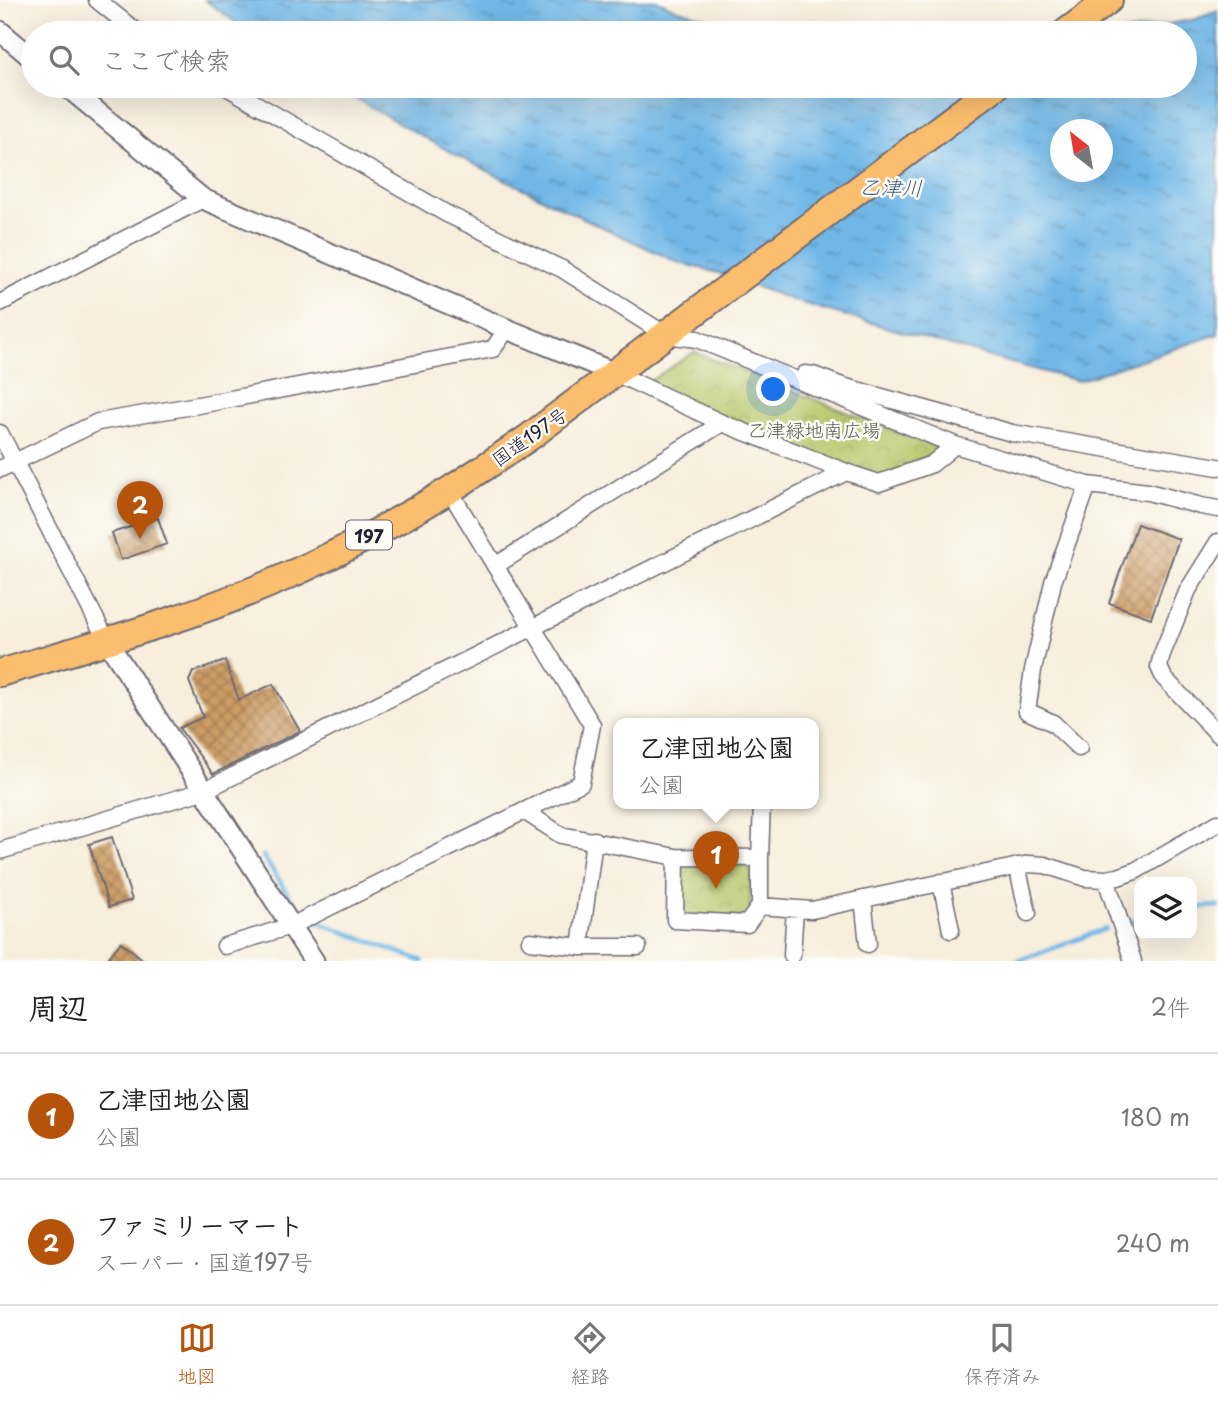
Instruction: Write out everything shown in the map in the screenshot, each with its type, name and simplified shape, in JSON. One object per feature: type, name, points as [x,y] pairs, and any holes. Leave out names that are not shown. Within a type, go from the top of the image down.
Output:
[{"type":"highway","points":[[1081,21],[1109,0]]},
{"type":"highway","name":"国道197号","points":[[0,673],[194,612],[277,580],[369,535],[449,490],[528,438],[980,98]]},
{"type":"street","points":[[97,0],[123,21]]},
{"type":"street","points":[[0,32],[21,49]]},
{"type":"street","points":[[81,98],[203,199],[615,373],[722,423],[879,483],[932,464],[955,445]]},
{"type":"street","points":[[246,98],[447,214],[562,269],[666,335],[697,339],[955,445],[1088,485],[1148,492],[1218,509]]},
{"type":"street","points":[[0,303],[203,199]]},
{"type":"street","points":[[7,465],[98,422],[493,349],[507,329]]},
{"type":"street","points":[[775,370],[813,374],[842,386],[1012,433],[1218,467]]},
{"type":"street","points":[[495,566],[722,423]]},
{"type":"street","points":[[0,433],[7,465],[107,641],[314,961]]},
{"type":"street","points":[[0,851],[203,791],[846,472]]},
{"type":"street","points":[[1079,748],[1054,723],[1027,711],[1033,670],[1054,582],[1088,485]]},
{"type":"street","points":[[225,946],[291,926],[580,783],[592,725],[449,490]]},
{"type":"street","points":[[1218,542],[1188,590],[1159,667],[1164,678],[1218,734]]},
{"type":"street","points":[[676,856],[676,920],[747,924],[760,906],[762,809]]},
{"type":"street","points":[[524,811],[561,835],[676,856],[760,858]]},
{"type":"street","points":[[760,906],[812,911],[1017,866],[1038,864],[1084,878],[1106,879],[1127,875],[1218,823]]},
{"type":"street","points":[[580,947],[594,840]]},
{"type":"street","points":[[1017,866],[1028,913]]},
{"type":"street","points":[[1106,879],[1132,961]]},
{"type":"street","points":[[941,882],[951,930]]},
{"type":"street","points":[[863,899],[868,944]]},
{"type":"street","points":[[792,955],[796,909]]},
{"type":"street","points":[[530,941],[580,947],[638,947]]},
{"type":"green space","name":"乙津緑地南広場","points":[[694,352],[943,450],[879,480],[644,385]]},
{"type":"green space","points":[[689,864],[745,865],[751,870],[750,911],[745,918],[686,915],[682,908],[682,869]]},
{"type":"water","points":[[205,0],[656,0],[718,21],[234,21]]},
{"type":"water","name":"乙津川","points":[[1218,11],[1218,334],[1078,381],[798,302],[719,273],[677,262],[456,155],[354,98],[1197,98],[1197,21],[1185,21]]},
{"type":"building","points":[[158,518],[167,544],[121,560],[112,533]]},
{"type":"building","points":[[1137,524],[1179,539],[1151,618],[1109,603]]},
{"type":"building","points":[[225,661],[239,700],[273,684],[300,731],[213,774],[179,728],[203,717],[189,681],[193,672]]},
{"type":"building","points":[[112,837],[132,900],[109,907],[89,844]]},
{"type":"building","points":[[121,942],[145,961],[106,961]]},
{"type":"waterway","points":[[263,856],[297,908]]},
{"type":"waterway","points":[[1197,908],[1218,906]]},
{"type":"waterway","points":[[318,922],[422,961]]},
{"type":"waterway","points":[[1018,961],[1105,929]]},
{"type":"place","name":"ファミリーマート","points":[[140,539]]},
{"type":"place","name":"乙津団地公園","points":[[716,889]]}]
